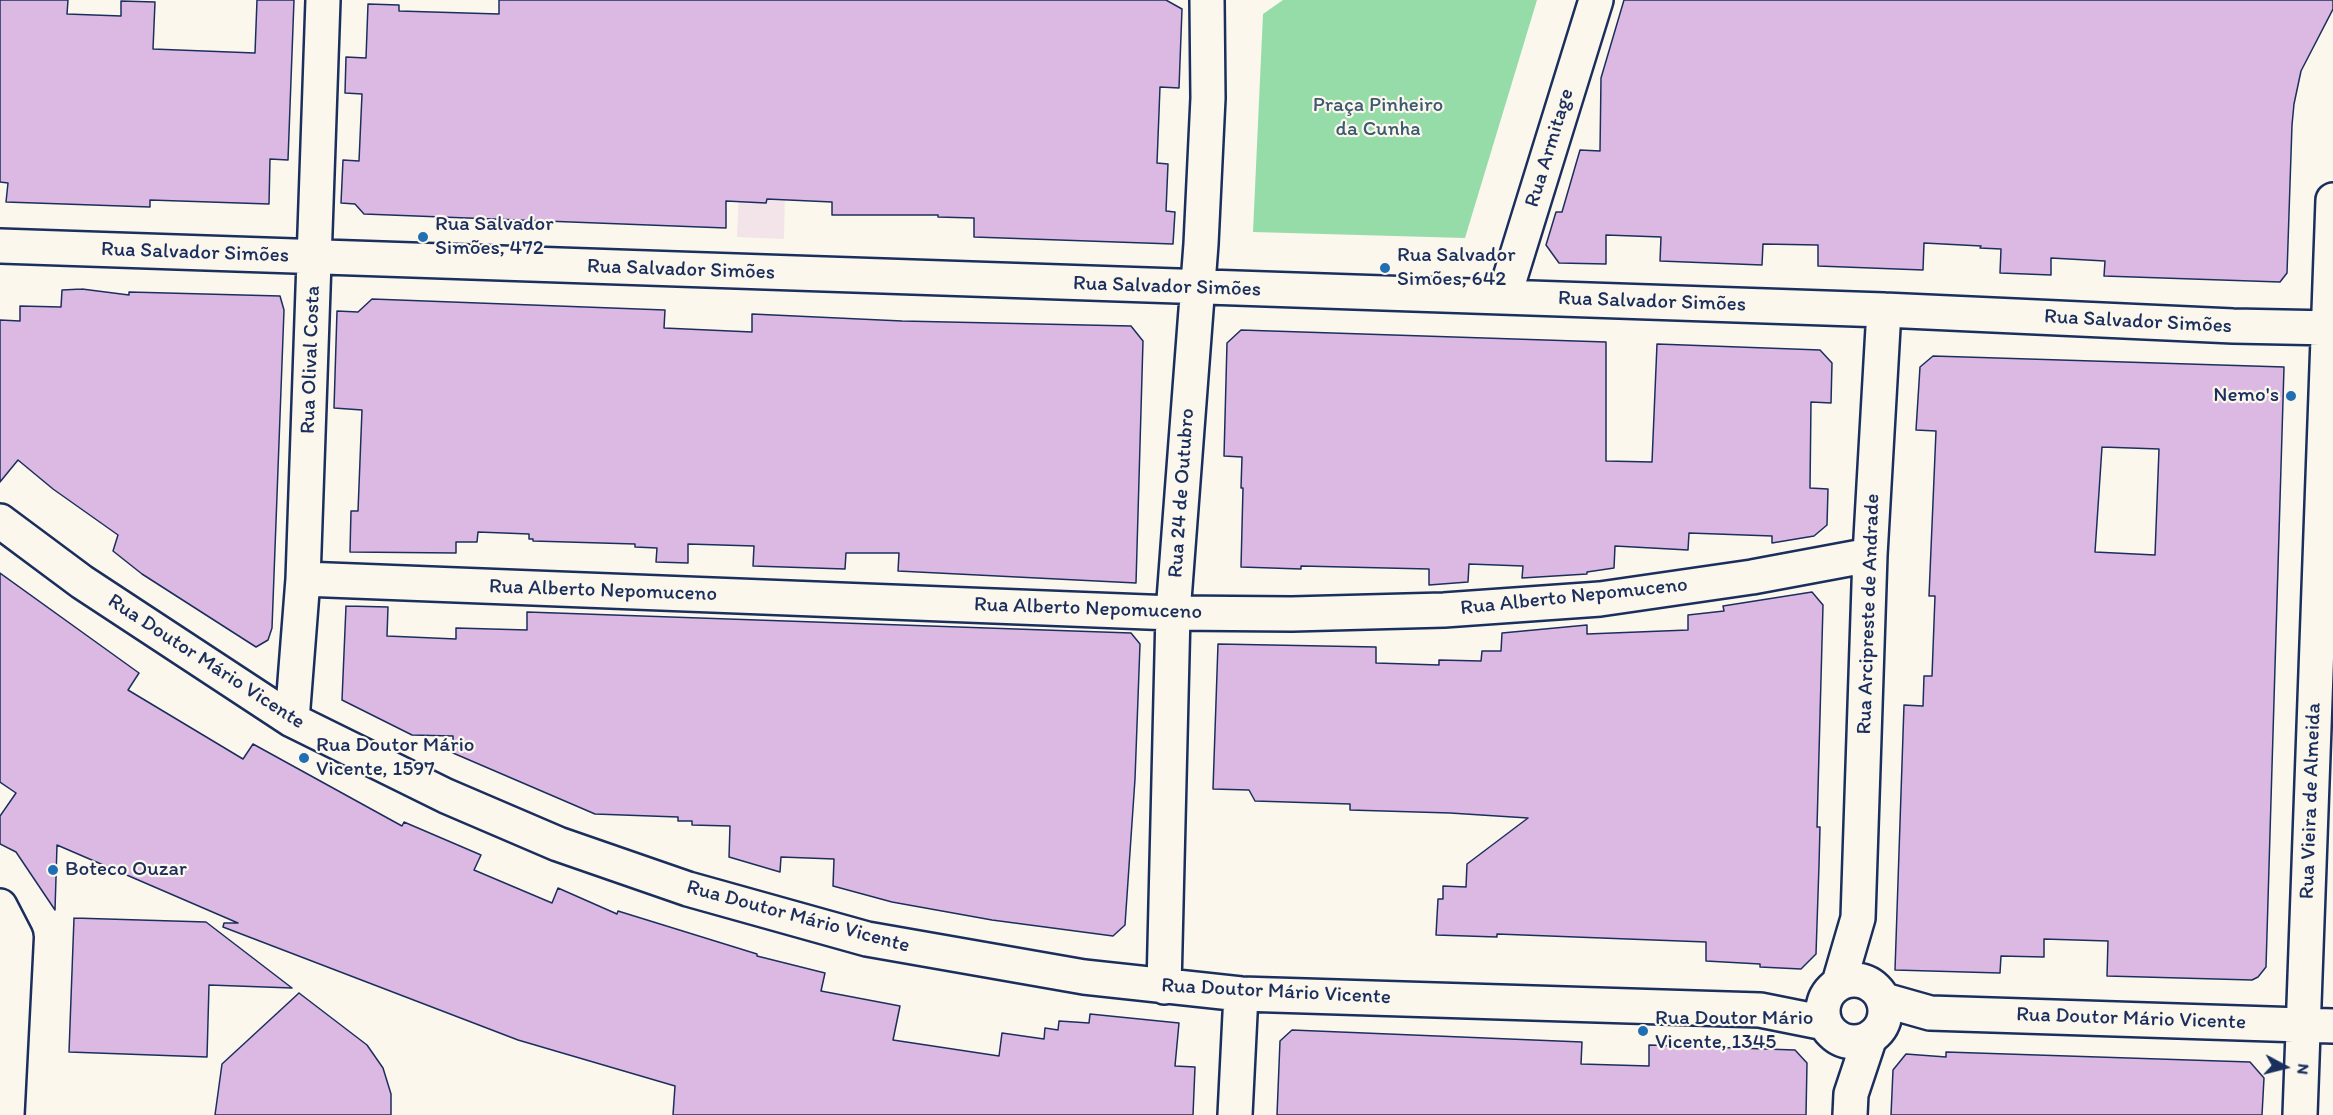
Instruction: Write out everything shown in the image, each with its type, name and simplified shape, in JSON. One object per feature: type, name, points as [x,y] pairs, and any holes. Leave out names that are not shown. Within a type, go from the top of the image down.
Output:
[{"type":"street","name":"Rua Olival Costa","points":[[292,720],[303,579],[323,0]]},
{"type":"street","name":"Rua 24 de Outubro","points":[[1164,987],[1173,613],[1197,288],[1208,98],[1207,0]]},
{"type":"street","name":"Rua Armitage","points":[[1504,297],[1596,0]]},
{"type":"street","name":"Rua Vieira de Almeida","points":[[2300,1115],[2318,1025],[2333,200]]},
{"type":"street","name":"Rua Salvador Simões","points":[[0,246],[1884,310],[2233,326],[2330,328]]},
{"type":"street","name":"Rua Arcipreste de Andrade","points":[[1878,1014],[1858,918],[1870,555],[1884,310]]},
{"type":"street","name":"Rua Doutor Mário Vicente","points":[[0,521],[82,582],[292,720],[446,796],[558,844],[688,889],[867,939],[1084,977],[1240,994],[1760,1010],[1831,1008]]},
{"type":"street","name":"Rua Alberto Nepomuceno","points":[[303,579],[1173,613],[1292,614],[1444,610],[1600,599],[1752,577],[1870,555]]},
{"type":"street","points":[[0,906],[16,937],[7,1115]]},
{"type":"street","name":"Rua Arcipreste de Andrade","points":[[1831,1008],[1858,918]]},
{"type":"street","points":[[1852,979],[1866,982],[1878,1014],[1851,1104],[1831,1008],[1852,979]]},
{"type":"street","points":[[1235,1115],[1240,994]]},
{"type":"street","points":[[1831,1008],[1842,1041],[1856,1043],[1878,1014]]},
{"type":"street","name":"Rua Doutor Mário Vicente","points":[[1878,1014],[1930,1013],[2318,1025]]},
{"type":"shaded area","points":[[745,66],[785,184],[784,239],[737,237]]},
{"type":"green space","name":"Praça Pinheiro da Cunha","points":[[1283,0],[1537,0],[1465,238],[1253,232],[1263,14]]},
{"type":"building","points":[[0,0],[68,0],[67,14],[121,16],[121,1],[155,2],[153,49],[255,53],[257,0],[294,0],[288,160],[270,159],[269,204],[150,200],[150,207],[6,202],[8,183],[0,182]]},
{"type":"building","points":[[499,0],[1166,0],[1182,9],[1179,88],[1160,87],[1157,163],[1168,164],[1166,211],[1175,212],[1173,244],[974,237],[974,218],[938,217],[938,215],[832,215],[832,202],[767,199],[766,203],[726,201],[726,228],[364,214],[355,204],[341,203],[343,160],[359,161],[362,94],[345,93],[346,57],[366,58],[368,4],[399,5],[399,11],[499,14]]},
{"type":"building","points":[[1624,0],[2333,0],[2333,9],[2301,71],[2294,104],[2287,273],[2280,282],[2104,276],[2105,261],[2051,258],[2051,275],[2000,273],[2001,249],[1924,243],[1923,270],[1818,266],[1818,245],[1763,244],[1762,265],[1660,261],[1661,237],[1606,235],[1606,264],[1559,263],[1546,245],[1556,212],[1562,212],[1580,150],[1600,151],[1601,78]]},
{"type":"building","points":[[82,289],[129,295],[129,292],[280,296],[284,310],[272,628],[268,640],[256,647],[142,574],[113,551],[118,535],[53,489],[18,460],[0,482],[0,320],[20,321],[20,306],[61,307],[62,290]]},
{"type":"building","points":[[372,299],[665,310],[664,328],[752,332],[752,314],[902,321],[1131,326],[1143,341],[1136,583],[898,571],[899,553],[846,553],[845,569],[753,566],[754,546],[688,544],[688,563],[656,562],[657,548],[635,547],[635,544],[533,541],[529,539],[529,534],[478,532],[477,542],[456,542],[456,553],[350,552],[351,511],[358,511],[362,410],[334,408],[337,311],[358,312]]},
{"type":"building","points":[[1241,330],[1606,342],[1606,461],[1652,462],[1657,344],[1820,350],[1832,363],[1831,403],[1811,402],[1810,488],[1828,489],[1827,525],[1814,536],[1772,543],[1772,536],[1689,533],[1688,550],[1615,546],[1614,568],[1587,572],[1587,574],[1522,578],[1523,566],[1469,564],[1468,582],[1429,585],[1429,569],[1241,567],[1242,457],[1224,456],[1227,343]]},
{"type":"building","points":[[1933,356],[2284,367],[2266,967],[2258,977],[2252,980],[2107,976],[2108,941],[2044,939],[2044,957],[2001,956],[2000,973],[1895,970],[1904,705],[1923,706],[1924,676],[1932,676],[1935,596],[1929,596],[1936,431],[1916,430],[1920,367]],"holes":[[[2102,447],[2159,449],[2155,555],[2095,552]]]},
{"type":"building","points":[[0,573],[139,673],[128,690],[243,759],[253,744],[402,826],[404,822],[481,855],[474,870],[552,903],[558,888],[617,914],[618,911],[757,954],[757,956],[825,973],[821,991],[900,1006],[893,1040],[999,1056],[1002,1033],[1044,1039],[1045,1028],[1058,1030],[1059,1021],[1089,1023],[1090,1014],[1179,1023],[1175,1066],[1195,1067],[1193,1115],[673,1115],[675,1086],[518,1040],[223,927],[224,923],[238,923],[57,845],[55,910],[16,852],[0,844],[0,816],[16,793],[0,782]]},
{"type":"building","points":[[1812,592],[1823,605],[1817,827],[1820,827],[1819,865],[1816,954],[1801,969],[1706,961],[1706,942],[1497,934],[1497,937],[1436,935],[1438,899],[1443,899],[1443,886],[1466,887],[1467,864],[1528,818],[1350,810],[1350,804],[1255,801],[1249,790],[1213,789],[1218,644],[1376,647],[1376,663],[1439,665],[1439,660],[1481,661],[1482,651],[1501,651],[1502,633],[1587,625],[1587,634],[1688,630],[1688,615],[1724,611],[1723,606]]},
{"type":"building","points":[[346,606],[388,607],[387,636],[456,639],[456,628],[527,630],[527,612],[1131,633],[1140,644],[1135,779],[1125,925],[1113,936],[992,920],[892,902],[833,886],[834,859],[781,857],[780,872],[729,857],[730,826],[692,825],[692,821],[678,821],[678,817],[595,814],[453,753],[453,736],[412,735],[342,700]]},
{"type":"building","points":[[74,918],[206,922],[292,988],[209,985],[207,1057],[69,1052]]},
{"type":"building","points":[[299,993],[367,1045],[383,1068],[391,1094],[391,1115],[215,1115],[222,1064]]},
{"type":"building","points":[[1292,1030],[1582,1042],[1581,1064],[1649,1066],[1649,1045],[1795,1050],[1807,1063],[1806,1115],[1277,1115],[1280,1041]]},
{"type":"building","points":[[1946,1052],[2250,1062],[2264,1078],[2262,1115],[1891,1115],[1893,1070],[1906,1054],[1946,1057]]},
{"type":"place","name":"Rua Salvador Simões, 472","points":[[423,237]]},
{"type":"place","name":"Rua Salvador Simões, 642","points":[[1385,268]]},
{"type":"place","name":"Nemo's","points":[[2291,396]]},
{"type":"place","name":"Rua Doutor Mário Vicente, 1597","points":[[304,758]]},
{"type":"place","name":"Boteco Ouzar","points":[[53,870]]},
{"type":"place","name":"Rua Doutor Mário Vicente, 1345","points":[[1643,1031]]}]
